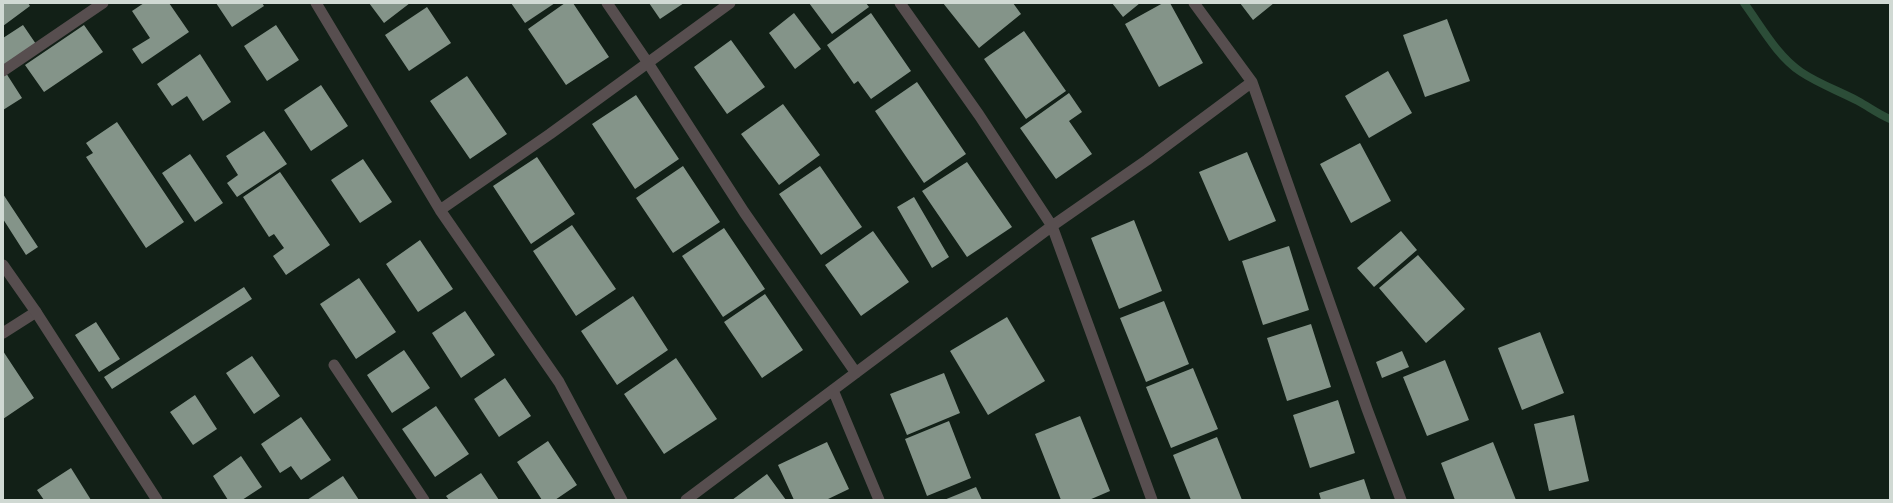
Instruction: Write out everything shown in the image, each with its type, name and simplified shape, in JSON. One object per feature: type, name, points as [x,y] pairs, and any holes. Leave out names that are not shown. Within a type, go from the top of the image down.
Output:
[{"type":"street","points":[[3,71],[103,3]]},
{"type":"street","points":[[316,3],[440,210],[559,382],[622,500]]},
{"type":"street","points":[[606,3],[648,64],[744,212],[856,373]]},
{"type":"street","points":[[440,210],[550,134],[730,3]]},
{"type":"street","points":[[900,3],[979,114],[1052,226],[1152,500]]},
{"type":"street","points":[[1194,3],[1252,82],[1367,409],[1401,500]]},
{"type":"street","points":[[686,500],[1052,226],[1147,160],[1252,82]]},
{"type":"street","points":[[3,265],[36,312],[157,500]]},
{"type":"street","points":[[3,333],[36,312]]},
{"type":"street","points":[[334,365],[424,500]]},
{"type":"street","points":[[833,390],[879,500]]},
{"type":"building","points":[[3,3],[28,3],[30,6],[3,26]]},
{"type":"building","points":[[144,3],[169,3],[189,32],[142,64],[132,49],[150,38],[132,11]]},
{"type":"building","points":[[216,3],[262,3],[264,6],[232,27]]},
{"type":"building","points":[[369,3],[410,3],[384,23]]},
{"type":"building","points":[[511,3],[555,3],[525,23]]},
{"type":"building","points":[[565,3],[573,3],[609,57],[566,85],[528,29]]},
{"type":"building","points":[[649,3],[684,3],[660,19]]},
{"type":"building","points":[[809,3],[866,3],[869,7],[832,34]]},
{"type":"building","points":[[943,3],[1013,3],[1021,14],[979,48]]},
{"type":"building","points":[[1112,3],[1140,3],[1123,17]]},
{"type":"building","points":[[1163,3],[1170,3],[1203,63],[1159,87],[1125,24]]},
{"type":"building","points":[[1240,3],[1274,3],[1253,20]]},
{"type":"building","points":[[427,7],[451,43],[409,71],[385,35]]},
{"type":"building","points":[[794,13],[821,49],[795,69],[769,33]]},
{"type":"building","points":[[871,13],[911,71],[871,99],[858,81],[854,84],[827,45]]},
{"type":"building","points":[[1447,19],[1470,81],[1425,97],[1403,35]]},
{"type":"building","points":[[23,25],[36,44],[3,67],[3,38]]},
{"type":"building","points":[[84,25],[103,52],[44,92],[25,65]]},
{"type":"building","points":[[276,25],[299,60],[267,81],[244,46]]},
{"type":"building","points":[[1024,31],[1066,91],[1026,119],[984,59]]},
{"type":"building","points":[[731,40],[765,87],[727,114],[694,67]]},
{"type":"building","points":[[200,54],[231,102],[203,121],[187,96],[172,106],[157,84]]},
{"type":"building","points":[[1388,71],[1412,113],[1369,138],[1345,96]]},
{"type":"building","points":[[6,73],[22,98],[3,110],[3,75]]},
{"type":"building","points":[[467,76],[507,134],[470,159],[430,101]]},
{"type":"building","points":[[917,82],[966,154],[924,183],[875,111]]},
{"type":"building","points":[[321,85],[348,126],[311,151],[284,110]]},
{"type":"building","points":[[1069,93],[1082,112],[1069,121],[1092,154],[1056,179],[1020,128]]},
{"type":"building","points":[[636,95],[679,159],[635,189],[592,124]]},
{"type":"building","points":[[783,104],[820,155],[779,185],[741,134]]},
{"type":"building","points":[[117,122],[184,222],[146,248],[86,157],[93,153],[86,143]]},
{"type":"building","points":[[264,131],[287,164],[237,197],[227,183],[238,175],[226,156]]},
{"type":"building","points":[[1360,143],[1391,201],[1351,223],[1320,164]]},
{"type":"building","points":[[1247,152],[1276,221],[1229,241],[1199,172]]},
{"type":"building","points":[[190,154],[223,203],[195,222],[162,173]]},
{"type":"building","points":[[537,157],[575,214],[531,244],[493,186]]},
{"type":"building","points":[[363,159],[392,202],[360,223],[331,180]]},
{"type":"building","points":[[967,162],[1012,227],[967,257],[922,191]]},
{"type":"building","points":[[683,166],[720,222],[673,253],[636,198]]},
{"type":"building","points":[[820,166],[862,227],[821,255],[779,194]]},
{"type":"building","points":[[280,172],[330,245],[286,275],[273,256],[284,248],[274,234],[269,237],[243,197]]},
{"type":"building","points":[[3,194],[38,247],[26,255],[3,219]]},
{"type":"building","points":[[914,197],[949,257],[932,268],[897,207]]},
{"type":"building","points":[[1134,220],[1162,291],[1119,309],[1091,238]]},
{"type":"building","points":[[572,225],[616,289],[576,316],[533,251]]},
{"type":"building","points":[[724,228],[765,289],[723,317],[682,256]]},
{"type":"building","points":[[873,231],[909,282],[861,316],[825,265]]},
{"type":"building","points":[[1401,231],[1417,250],[1374,287],[1357,268]]},
{"type":"building","points":[[420,240],[453,289],[418,312],[386,264]]},
{"type":"building","points":[[1289,246],[1309,310],[1263,325],[1242,261]]},
{"type":"building","points":[[1418,255],[1465,309],[1426,343],[1379,288]]},
{"type":"building","points":[[359,278],[396,332],[356,359],[320,304]]},
{"type":"building","points":[[244,287],[252,299],[112,389],[104,377]]},
{"type":"building","points":[[765,294],[803,350],[762,378],[724,322]]},
{"type":"building","points":[[633,296],[668,350],[617,385],[581,331]]},
{"type":"building","points":[[1164,301],[1189,364],[1146,382],[1120,318]]},
{"type":"building","points":[[465,311],[495,355],[461,378],[432,333]]},
{"type":"building","points":[[1007,317],[1045,381],[988,415],[950,351]]},
{"type":"building","points":[[96,322],[120,359],[99,372],[75,335]]},
{"type":"building","points":[[1311,324],[1331,387],[1287,401],[1267,338]]},
{"type":"building","points":[[1540,332],[1564,393],[1522,410],[1498,348]]},
{"type":"building","points":[[404,350],[430,388],[392,413],[367,375]]},
{"type":"building","points":[[3,351],[34,398],[3,419]]},
{"type":"building","points":[[1402,351],[1409,367],[1382,378],[1376,362]]},
{"type":"building","points":[[252,356],[280,396],[254,414],[226,373]]},
{"type":"building","points":[[676,358],[717,419],[664,454],[624,394]]},
{"type":"building","points":[[1445,360],[1469,420],[1427,436],[1403,377]]},
{"type":"building","points":[[1193,368],[1218,429],[1171,448],[1146,387]]},
{"type":"building","points":[[944,373],[960,413],[907,435],[890,394]]},
{"type":"building","points":[[505,378],[531,416],[499,437],[474,399]]},
{"type":"building","points":[[195,395],[217,429],[193,445],[170,412]]},
{"type":"building","points":[[1338,400],[1355,453],[1310,468],[1293,415]]},
{"type":"building","points":[[436,406],[469,454],[435,477],[402,429]]},
{"type":"building","points":[[1574,415],[1589,481],[1549,491],[1534,424]]},
{"type":"building","points":[[1080,416],[1110,491],[1089,500],[1061,500],[1035,434]]},
{"type":"building","points":[[301,417],[331,460],[301,480],[291,466],[280,473],[261,444]]},
{"type":"building","points":[[949,421],[971,478],[927,496],[905,439]]},
{"type":"building","points":[[1217,437],[1242,500],[1191,500],[1173,455]]},
{"type":"building","points":[[548,441],[577,485],[555,500],[542,500],[517,462]]},
{"type":"building","points":[[827,442],[849,489],[826,500],[794,500],[778,465]]},
{"type":"building","points":[[1493,442],[1516,500],[1455,500],[1441,463]]},
{"type":"building","points":[[241,456],[262,487],[242,500],[228,500],[213,476]]},
{"type":"building","points":[[71,468],[91,500],[44,500],[37,490]]},
{"type":"building","points":[[481,473],[499,500],[449,500],[446,496]]},
{"type":"building","points":[[767,474],[786,500],[732,500]]},
{"type":"building","points":[[343,476],[359,500],[307,500]]},
{"type":"building","points":[[1364,479],[1371,500],[1321,500],[1319,493]]},
{"type":"building","points":[[976,487],[982,500],[944,500]]},
{"type":"waterway","points":[[1744,3],[1763,31],[1784,58],[1792,65],[1815,80],[1858,101],[1890,119]]}]
